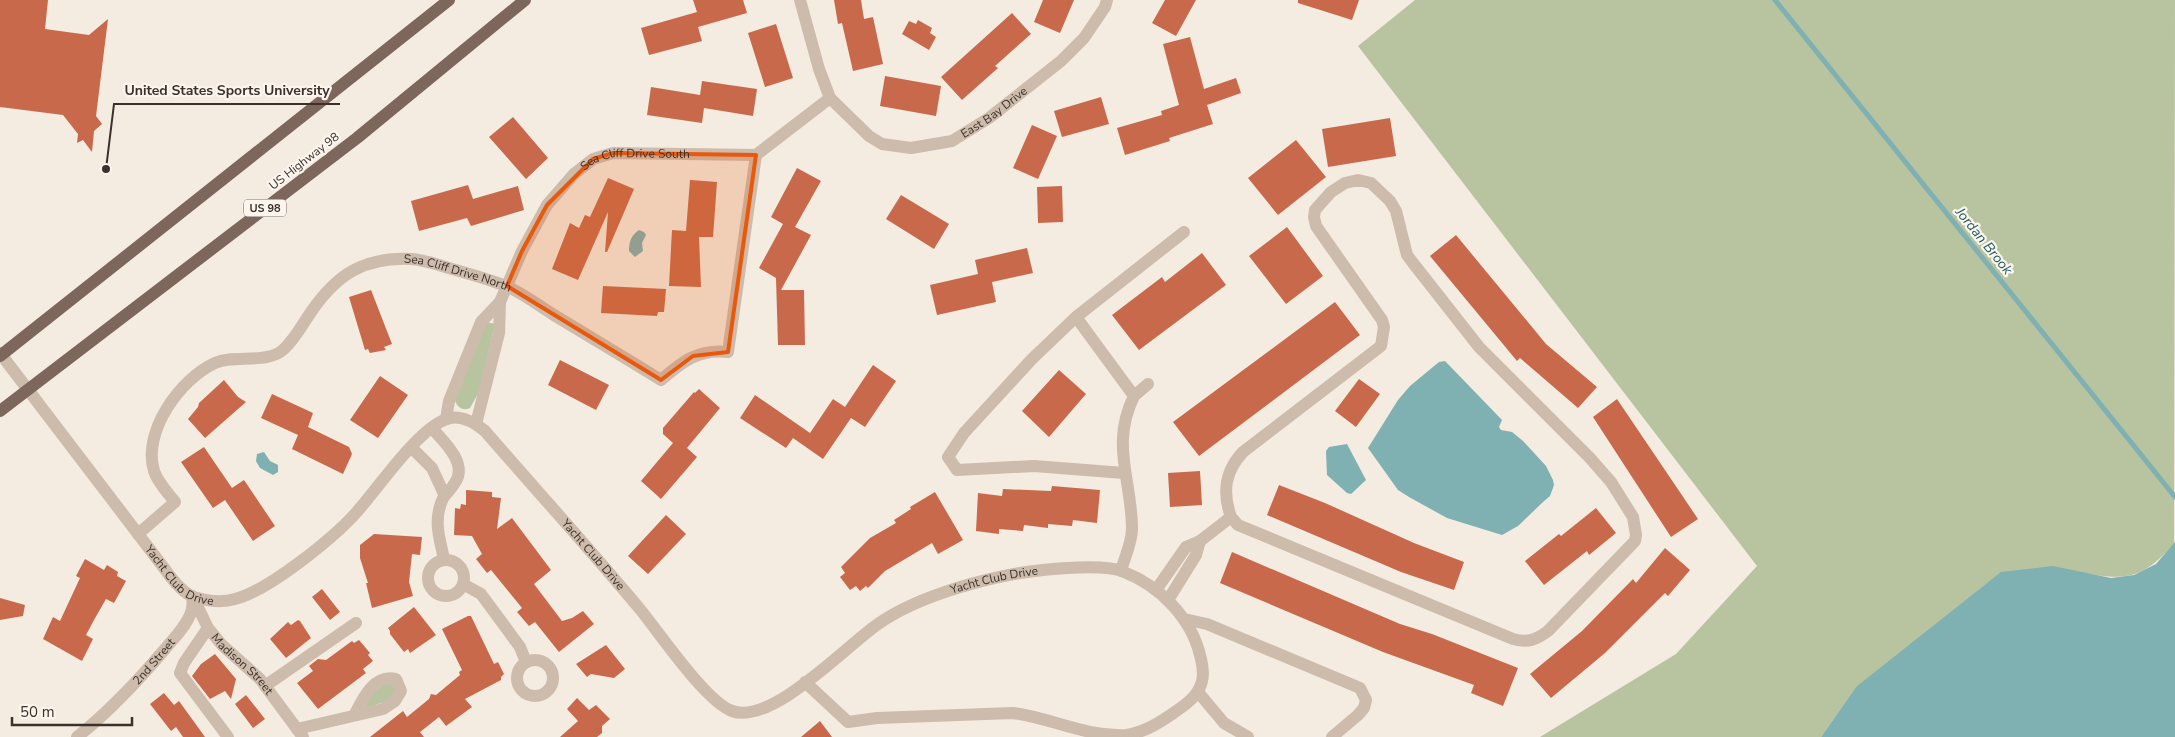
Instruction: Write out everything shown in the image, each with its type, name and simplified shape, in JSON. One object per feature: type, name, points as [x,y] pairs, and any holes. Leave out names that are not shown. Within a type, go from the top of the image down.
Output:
[{"type":"main road","points":[[1,354],[449,0]]},
{"type":"main road","name":"US Highway 98","points":[[0,411],[357,138],[525,0]]},
{"type":"street","points":[[756,155],[830,98],[816,60],[800,0]]},
{"type":"street","name":"East Bay Drive","points":[[830,98],[869,136],[882,144],[911,148],[952,141],[989,118],[1061,62],[1084,38],[1105,7],[1107,0]]},
{"type":"street","name":"Sea Cliff Drive South","points":[[500,302],[522,251],[547,205],[574,174],[593,159],[613,154],[756,155]]},
{"type":"street","name":"Sea Cliff Drive North","points":[[138,534],[175,502],[161,485],[152,461],[154,439],[162,414],[173,398],[196,376],[215,363],[236,358],[272,355],[283,350],[320,298],[337,280],[351,270],[374,262],[414,259],[507,286],[661,380],[681,363],[693,356],[713,351],[728,352],[756,155]]},
{"type":"street","points":[[1358,180],[1371,183],[1390,200],[1396,211],[1407,255],[1479,347],[1589,456],[1611,482],[1633,518],[1636,535],[1635,541],[1548,630],[1539,638],[1521,641],[1238,525],[1231,517],[1227,505],[1227,480],[1229,470],[1235,461],[1243,452],[1381,346],[1384,327],[1382,320],[1322,236],[1314,217],[1315,210],[1331,192],[1345,183],[1358,180]]},
{"type":"street","points":[[1124,473],[1034,466],[957,470],[948,457],[964,433],[1032,359],[1076,317],[1184,232]]},
{"type":"street","name":"Sea Cliff Drive North","points":[[446,419],[449,401],[481,322],[500,302]]},
{"type":"street","name":"Sea Cliff Drive North","points":[[476,424],[499,334],[500,302]]},
{"type":"street","points":[[1076,317],[1134,396]]},
{"type":"street","name":"Yacht Club Drive","points":[[1,354],[169,574],[192,596],[218,602],[227,601],[246,596],[271,581],[342,527],[411,446],[446,419],[457,417],[476,424],[485,431],[637,606],[700,686],[720,704],[732,711],[744,713],[759,711],[775,704],[880,622],[932,596],[1005,576],[1042,570],[1080,568],[1121,570],[1156,590],[1168,600],[1184,619],[1198,649],[1203,670],[1198,692]]},
{"type":"street","points":[[1121,570],[1132,530],[1122,443],[1127,415],[1134,396],[1148,384]]},
{"type":"street","points":[[432,428],[452,452],[458,468],[458,478],[444,494],[438,512],[437,528],[444,560]]},
{"type":"street","points":[[411,446],[432,468],[444,494]]},
{"type":"street","points":[[1156,590],[1186,546],[1200,541],[1231,517]]},
{"type":"street","points":[[1168,600],[1196,555],[1200,541]]},
{"type":"street","points":[[438,561],[456,562],[460,566],[464,578],[463,584],[456,593],[445,596],[439,594],[430,586],[428,575],[430,569],[438,561]]},
{"type":"street","points":[[463,584],[481,594],[520,647],[526,662]]},
{"type":"street","name":"Madison Street","points":[[192,596],[208,628],[222,645],[260,679],[300,733]]},
{"type":"street","name":"2nd Street","points":[[76,737],[102,717],[128,692],[180,632],[190,617],[193,608],[192,596]]},
{"type":"street","points":[[1184,619],[1207,624],[1360,688],[1366,700],[1364,708],[1332,737]]},
{"type":"street","points":[[265,686],[356,623]]},
{"type":"street","points":[[208,628],[190,653],[180,673],[228,737]]},
{"type":"street","points":[[805,682],[848,722],[886,718],[1013,713],[1033,717],[1073,731],[1104,736],[1127,735],[1150,728],[1182,707],[1198,692],[1224,723],[1248,737]]},
{"type":"street","points":[[300,733],[355,714]]},
{"type":"highlighted area","points":[[613,153],[756,155],[728,352],[693,356],[661,380],[507,286],[522,251],[547,205],[593,159]]},
{"type":"green space","points":[[1415,0],[2175,0],[2174,544],[2144,570],[2134,574],[2112,577],[2084,573],[1856,687],[1821,737],[1540,737],[1676,654],[1757,566],[1358,46]]},
{"type":"green space","points":[[487,322],[495,324],[479,392],[470,408],[462,409],[456,404],[454,398]]},
{"type":"green space","points":[[390,682],[396,689],[390,700],[366,708],[365,703],[370,696]]},
{"type":"water","points":[[639,230],[646,235],[642,243],[643,251],[635,257],[629,251],[629,245],[632,236]]},
{"type":"water","points":[[1445,361],[1502,420],[1499,427],[1501,430],[1512,432],[1523,441],[1546,466],[1553,480],[1554,485],[1550,496],[1518,526],[1502,535],[1447,518],[1398,490],[1368,448],[1398,400],[1410,386],[1439,362]]},
{"type":"water","points":[[1347,444],[1366,480],[1351,494],[1347,493],[1327,475],[1326,451],[1329,447]]},
{"type":"water","points":[[264,452],[270,461],[278,465],[278,472],[273,475],[260,468],[256,461],[257,454]]},
{"type":"water","points":[[2175,542],[2175,737],[1821,737],[1856,687],[2001,572],[2053,566],[2111,578],[2134,575],[2156,564]]},
{"type":"building","points":[[0,0],[48,0],[45,29],[89,35],[108,19],[96,116],[102,124],[94,131],[92,152],[83,140],[77,143],[78,134],[63,115],[0,107]]},
{"type":"building","points":[[693,0],[743,0],[747,13],[698,27],[702,41],[649,55],[641,28],[697,12]]},
{"type":"building","points":[[834,0],[861,0],[864,19],[873,17],[883,64],[853,71],[842,23],[838,24]]},
{"type":"building","points":[[1043,0],[1074,0],[1060,33],[1034,22]]},
{"type":"building","points":[[1165,0],[1196,0],[1176,36],[1152,23]]},
{"type":"building","points":[[1298,0],[1359,0],[1352,20],[1298,3]]},
{"type":"building","points":[[1012,13],[1031,34],[995,66],[998,68],[962,100],[941,77]]},
{"type":"building","points":[[918,20],[932,28],[930,33],[936,37],[929,50],[902,34],[909,21],[916,24]]},
{"type":"building","points":[[776,24],[793,78],[765,87],[748,33]]},
{"type":"building","points":[[1190,37],[1204,89],[1236,78],[1241,93],[1207,105],[1213,124],[1169,138],[1170,141],[1125,155],[1117,128],[1162,115],[1161,111],[1179,105],[1163,44]]},
{"type":"building","points":[[885,76],[941,86],[936,116],[880,106]]},
{"type":"building","points":[[702,81],[757,89],[753,116],[704,108],[702,123],[647,115],[651,87],[700,95]]},
{"type":"building","points":[[1101,97],[1109,124],[1062,137],[1054,111]]},
{"type":"building","points":[[513,117],[548,158],[526,179],[489,137]]},
{"type":"building","points":[[1390,118],[1396,156],[1328,167],[1322,129]]},
{"type":"building","points":[[1032,125],[1057,136],[1038,179],[1013,168]]},
{"type":"building","points":[[1296,140],[1326,177],[1278,215],[1248,178]]},
{"type":"building","points":[[797,168],[821,181],[795,227],[811,235],[781,290],[804,290],[805,345],[778,345],[776,278],[759,268],[783,224],[771,217]]},
{"type":"building","points":[[608,178],[634,189],[607,252],[605,252],[608,212],[578,280],[552,269],[570,223],[579,228],[585,215],[590,217]]},
{"type":"building","points":[[690,180],[717,182],[713,237],[699,237],[701,287],[669,286],[672,230],[686,231]]},
{"type":"building","points":[[468,185],[473,199],[518,186],[524,210],[471,226],[467,218],[419,231],[411,201]]},
{"type":"building","points":[[1062,186],[1063,222],[1038,223],[1037,187]]},
{"type":"building","points":[[901,195],[949,224],[934,249],[886,219]]},
{"type":"building","points":[[1287,227],[1323,276],[1286,304],[1249,256]]},
{"type":"building","points":[[1456,235],[1546,344],[1597,387],[1578,408],[1520,358],[1517,361],[1430,256]]},
{"type":"building","points":[[1027,248],[1033,273],[992,282],[996,302],[937,315],[930,285],[978,274],[975,260]]},
{"type":"building","points":[[1202,253],[1226,285],[1139,350],[1112,315],[1162,277],[1165,282]]},
{"type":"building","points":[[603,286],[666,289],[664,312],[658,312],[657,316],[601,313]]},
{"type":"building","points":[[371,290],[392,344],[384,347],[386,350],[370,353],[368,349],[365,350],[349,297]]},
{"type":"building","points":[[1335,302],[1360,335],[1199,456],[1173,422]]},
{"type":"building","points":[[560,360],[609,385],[596,410],[548,385]]},
{"type":"building","points":[[873,365],[896,381],[865,427],[851,418],[823,459],[793,438],[786,448],[740,418],[755,395],[810,433],[833,399],[845,407]]},
{"type":"building","points":[[1059,370],[1086,394],[1049,437],[1022,411]]},
{"type":"building","points":[[380,376],[408,395],[378,438],[350,420]]},
{"type":"building","points":[[1359,379],[1380,394],[1356,427],[1335,411]]},
{"type":"building","points":[[224,380],[238,397],[246,402],[205,438],[188,419],[199,403]]},
{"type":"building","points":[[699,389],[720,408],[687,448],[697,457],[661,499],[641,481],[673,443],[663,434],[663,428],[694,392]]},
{"type":"building","points":[[272,394],[313,413],[308,427],[349,447],[352,454],[343,474],[292,449],[298,435],[261,418]]},
{"type":"building","points":[[1617,399],[1698,519],[1671,537],[1593,417]]},
{"type":"building","points":[[204,447],[232,488],[244,480],[275,526],[253,541],[225,500],[213,508],[181,462]]},
{"type":"building","points":[[1200,471],[1202,505],[1170,507],[1168,473]]},
{"type":"building","points":[[1279,485],[1325,503],[1414,543],[1464,562],[1454,590],[1401,572],[1267,515]]},
{"type":"building","points":[[1052,486],[1100,490],[1097,523],[1073,520],[1072,526],[1048,524],[1048,528],[1024,525],[1023,531],[999,529],[999,534],[976,531],[978,493],[1002,496],[1003,489],[1051,491]]},
{"type":"building","points":[[466,490],[492,492],[492,497],[501,498],[497,529],[512,518],[551,570],[534,584],[562,621],[572,618],[583,611],[594,624],[559,652],[535,622],[529,626],[517,612],[522,608],[491,570],[487,573],[476,559],[482,554],[472,536],[454,535],[455,508],[460,509],[461,504],[466,505]]},
{"type":"building","points":[[935,492],[963,540],[938,554],[932,543],[885,571],[868,588],[866,586],[860,591],[856,586],[850,590],[840,577],[845,573],[841,567],[870,538],[896,523],[894,520],[911,509],[910,507]]},
{"type":"building","points":[[1596,508],[1616,533],[1589,555],[1587,551],[1544,585],[1525,561],[1559,534],[1561,536]]},
{"type":"building","points":[[666,515],[686,534],[648,574],[628,556]]},
{"type":"building","points":[[374,534],[422,537],[420,555],[412,554],[409,582],[413,596],[372,608],[366,583],[368,583],[360,558],[360,545]]},
{"type":"building","points":[[1665,548],[1690,570],[1668,596],[1665,593],[1605,653],[1551,698],[1530,674],[1582,631],[1633,579],[1636,583]]},
{"type":"building","points":[[1232,552],[1400,624],[1432,634],[1518,668],[1503,706],[1471,693],[1474,685],[1383,652],[1220,583]]},
{"type":"building","points":[[85,559],[104,570],[107,565],[118,572],[117,576],[126,581],[114,603],[106,599],[94,620],[86,635],[93,639],[82,661],[43,639],[53,617],[60,621],[80,578],[76,576]]},
{"type":"building","points":[[322,589],[340,612],[330,620],[312,597]]},
{"type":"building","points":[[0,598],[25,605],[23,616],[0,620]]},
{"type":"building","points":[[414,607],[436,635],[410,653],[408,649],[404,652],[390,634],[388,628]]},
{"type":"building","points":[[471,616],[494,664],[498,662],[504,674],[501,680],[465,699],[472,707],[446,726],[439,717],[420,732],[424,737],[370,737],[403,711],[407,717],[429,699],[431,694],[436,695],[460,675],[459,672],[462,670],[442,629]]},
{"type":"building","points":[[298,620],[311,638],[286,658],[270,639],[288,622],[291,625]]},
{"type":"building","points":[[359,640],[370,653],[368,655],[373,661],[363,669],[366,673],[318,709],[297,683],[313,671],[309,666],[318,659],[326,660],[352,641],[354,643]]},
{"type":"building","points":[[606,645],[625,669],[614,678],[591,674],[587,677],[576,664]]},
{"type":"building","points":[[215,654],[236,679],[231,699],[225,691],[210,699],[192,676],[201,664]]},
{"type":"building","points":[[164,693],[174,705],[179,701],[205,737],[183,737],[176,727],[171,731],[150,704]]},
{"type":"building","points":[[246,695],[265,719],[253,728],[235,704]]},
{"type":"building","points":[[577,698],[589,710],[596,705],[610,719],[602,726],[602,733],[597,737],[560,737],[578,721],[567,709]]},
{"type":"building","points":[[820,721],[832,737],[801,737]]},
{"type":"waterway","name":"Jordan Brook","points":[[1775,0],[2175,497]]},
{"type":"place","name":"United States Sports University","points":[[106,169]]}]
